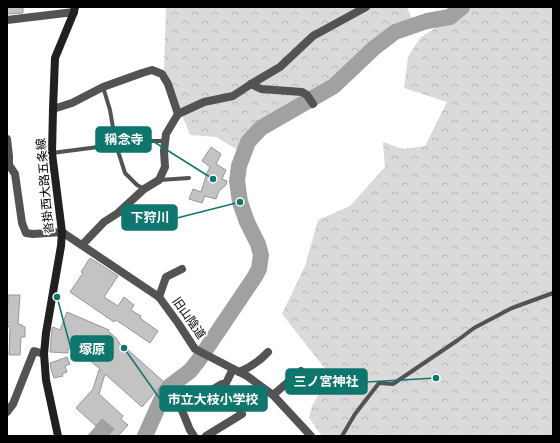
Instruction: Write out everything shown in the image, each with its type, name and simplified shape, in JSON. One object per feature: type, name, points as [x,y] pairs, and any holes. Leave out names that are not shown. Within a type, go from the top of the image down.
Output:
[{"type":"main road","name":"沓掛西大路五条線","points":[[58,436],[46,380],[44,354],[62,232],[52,153],[53,109],[55,58],[74,9]]},
{"type":"street","points":[[82,245],[104,222],[118,213],[144,189],[159,180],[165,167],[164,151],[166,134],[178,114],[204,102],[233,96],[280,67],[313,36],[366,7]]},
{"type":"street","points":[[7,20],[74,9]]},
{"type":"street","points":[[53,109],[72,103],[103,87],[152,70],[162,74],[168,84],[178,114]]},
{"type":"street","points":[[251,84],[261,89],[302,92],[307,95],[313,104]]},
{"type":"street","points":[[10,142],[10,156],[8,164],[15,174],[22,222],[26,233],[62,232]]},
{"type":"street","name":"旧山陰道","points":[[62,232],[159,297],[178,322],[195,349],[247,376],[274,395],[311,436]]},
{"type":"street","points":[[159,297],[166,277],[182,269]]},
{"type":"street","points":[[7,412],[34,351],[44,354]]},
{"type":"street","points":[[194,436],[181,408],[222,384],[225,385],[236,370],[250,367],[262,359],[268,352]]},
{"type":"street","points":[[274,395],[301,371]]},
{"type":"street","points":[[206,436],[242,414],[225,385]]},
{"type":"lane","points":[[103,87],[110,110],[116,145],[125,173],[137,185],[144,189]]},
{"type":"lane","points":[[52,153],[144,141],[166,140]]},
{"type":"lane","points":[[159,180],[189,178]]},
{"type":"lane","points":[[342,436],[355,414],[378,383],[393,384],[474,328],[512,308],[553,293]]},
{"type":"green space","points":[[166,7],[407,7],[412,19],[238,150],[216,137],[190,135],[164,69]]},
{"type":"green space","points":[[466,7],[553,7],[553,436],[387,436],[381,434],[379,436],[322,436],[309,418],[312,406],[330,375],[282,314],[305,266],[318,220],[350,206],[385,167],[383,142],[403,149],[425,146],[447,102],[404,88],[408,57],[420,38]]},
{"type":"shaded area","points":[[102,419],[114,429],[108,436],[87,436]]},
{"type":"building","points":[[7,7],[23,7],[23,13],[7,14]]},
{"type":"building","points":[[211,147],[221,154],[216,164],[226,170],[222,179],[227,181],[226,185],[219,191],[216,199],[205,196],[202,203],[189,199],[193,189],[201,192],[210,167],[202,161]]},
{"type":"building","points":[[90,258],[118,276],[104,297],[118,306],[124,297],[134,305],[131,310],[141,316],[140,318],[158,331],[150,343],[116,320],[114,322],[70,292],[83,273],[81,272]]},
{"type":"building","points":[[8,295],[20,295],[18,324],[25,327],[25,337],[21,337],[20,355],[9,355],[10,327],[7,326]]},
{"type":"building","points":[[67,312],[109,330],[108,331],[116,338],[125,351],[127,349],[164,382],[142,407],[105,374],[99,394],[123,416],[121,419],[128,425],[118,436],[108,436],[114,429],[102,419],[96,426],[76,408],[93,389],[99,370],[101,371],[100,369],[76,349],[68,349],[68,353],[50,352],[52,328],[53,327],[60,330]]},
{"type":"building","points":[[67,357],[70,364],[65,366],[67,372],[62,374],[63,376],[54,378],[50,363]]},
{"type":"waterway","points":[[145,436],[162,398],[170,386],[190,371],[198,361],[259,269],[261,255],[258,244],[247,222],[240,202],[237,181],[239,166],[248,142],[261,128],[334,86],[374,48],[395,32],[427,21],[450,17],[462,7]]},
{"type":"place","name":"稱念寺","points":[[213,179]]},
{"type":"place","name":"下狩川","points":[[240,202]]},
{"type":"place","name":"塚原","points":[[57,297]]},
{"type":"place","name":"市立大枝小学校","points":[[124,348]]},
{"type":"place","name":"三ノ宮神社","points":[[436,378]]}]
